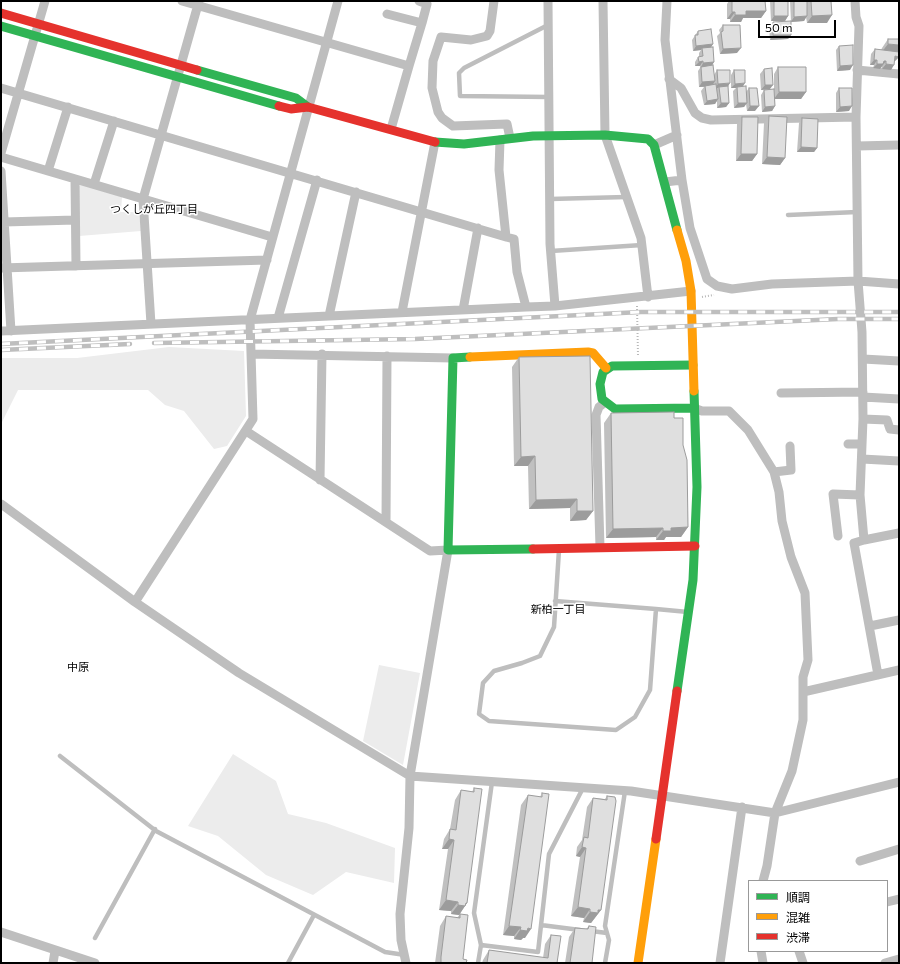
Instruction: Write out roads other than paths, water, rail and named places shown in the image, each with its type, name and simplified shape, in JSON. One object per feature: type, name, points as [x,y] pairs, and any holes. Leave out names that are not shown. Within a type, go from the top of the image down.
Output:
[{"type":"street","points":[[1,153],[45,1]]},
{"type":"street","points":[[182,1],[198,3],[326,43],[409,66]]},
{"type":"street","points":[[135,602],[253,418],[250,320],[338,1]]},
{"type":"street","points":[[391,129],[427,4],[419,1]]},
{"type":"street","points":[[494,1],[490,31],[487,36],[471,40],[441,37],[433,61],[432,88],[438,112],[453,126],[507,124],[510,138]]},
{"type":"street","points":[[548,1],[551,135],[551,251],[555,306]]},
{"type":"street","points":[[603,1],[605,135],[642,245],[648,296]]},
{"type":"street","points":[[667,1],[665,40],[682,180],[690,228],[707,279],[717,286],[732,289],[772,284],[858,281],[899,284]]},
{"type":"street","points":[[855,1],[856,17],[859,26],[856,117],[858,281],[863,359],[863,419],[860,495],[864,540]]},
{"type":"street","points":[[151,324],[143,199],[198,3]]},
{"type":"street","points":[[1,14],[296,98],[308,107],[435,142],[464,144],[510,138],[551,135],[605,135],[641,137],[648,139],[654,145],[686,261],[691,292],[697,487],[695,546],[689,612],[638,963]]},
{"type":"street","points":[[387,14],[422,23]]},
{"type":"street","points":[[1,26],[290,110],[308,107]]},
{"type":"street","points":[[857,70],[899,74]]},
{"type":"street","points":[[669,79],[681,88],[695,114],[702,118],[711,120],[856,117]]},
{"type":"street","points":[[1,88],[514,239],[517,272],[526,307]]},
{"type":"street","points":[[48,171],[68,107]]},
{"type":"street","points":[[94,184],[114,121]]},
{"type":"street","points":[[654,145],[677,135]]},
{"type":"street","points":[[500,140],[500,170],[506,236]]},
{"type":"street","points":[[402,312],[435,142]]},
{"type":"street","points":[[857,146],[899,145]]},
{"type":"street","points":[[1,156],[272,237]]},
{"type":"street","points":[[1,171],[4,222],[4,268],[11,331]]},
{"type":"street","points":[[75,178],[76,266]]},
{"type":"street","points":[[278,318],[317,180]]},
{"type":"street","points":[[665,182],[682,180]]},
{"type":"street","points":[[329,316],[356,192]]},
{"type":"street","points":[[4,222],[75,220]]},
{"type":"street","points":[[463,310],[478,228]]},
{"type":"street","points":[[4,268],[266,260]]},
{"type":"street","points":[[1,332],[555,306],[691,292]]},
{"type":"street","points":[[251,354],[322,354],[453,358],[588,352],[593,353],[606,368]]},
{"type":"street","points":[[320,480],[322,354]]},
{"type":"street","points":[[386,522],[387,356]]},
{"type":"street","points":[[405,959],[401,940],[400,914],[409,828],[410,776],[448,550],[453,358]]},
{"type":"street","points":[[863,359],[899,361]]},
{"type":"street","points":[[693,365],[612,366],[606,368],[601,377],[600,396],[604,403],[616,408],[694,408],[702,411],[729,411],[748,430],[774,472],[779,492],[782,521],[791,558],[805,593],[808,660],[803,677],[803,720],[792,771],[775,812],[767,866],[763,880]]},
{"type":"street","points":[[781,393],[863,395],[899,399]]},
{"type":"street","points":[[600,547],[596,416],[599,407],[604,403]]},
{"type":"street","points":[[863,419],[886,420],[890,429],[899,430]]},
{"type":"street","points":[[246,431],[430,551],[695,546]]},
{"type":"street","points":[[848,444],[862,444]]},
{"type":"street","points":[[774,472],[791,470],[790,446]]},
{"type":"street","points":[[862,459],[899,461]]},
{"type":"street","points":[[838,536],[833,494],[860,495]]},
{"type":"street","points":[[1,504],[135,602],[239,673],[410,776],[625,791],[775,812],[899,782]]},
{"type":"street","points":[[878,675],[854,543],[899,533]]},
{"type":"street","points":[[870,626],[899,620]]},
{"type":"street","points":[[803,692],[899,670]]},
{"type":"street","points":[[720,963],[742,807]]},
{"type":"street","points":[[860,861],[899,849]]},
{"type":"street","points":[[888,902],[899,899]]},
{"type":"street","points":[[1,932],[95,963]]},
{"type":"street","points":[[53,963],[55,951]]},
{"type":"street","points":[[761,952],[763,963]]},
{"type":"street","points":[[799,952],[803,963]]},
{"type":"street","points":[[885,963],[899,959]]},
{"type":"lane","points":[[548,25],[464,68],[459,73],[460,96],[549,96]]},
{"type":"lane","points":[[550,199],[626,196]]},
{"type":"lane","points":[[788,215],[857,212]]},
{"type":"lane","points":[[551,251],[642,245]]},
{"type":"lane","points":[[559,548],[554,627],[540,656],[494,671],[483,683],[479,714],[489,721],[616,730],[635,717],[650,690],[656,609]]},
{"type":"lane","points":[[555,601],[689,612]]},
{"type":"lane","points":[[60,756],[155,830],[385,952],[405,959]]},
{"type":"lane","points":[[478,963],[481,945],[474,913],[492,782]]},
{"type":"lane","points":[[481,945],[538,952],[549,854],[584,788]]},
{"type":"lane","points":[[605,963],[609,940],[606,926],[625,791]]},
{"type":"lane","points":[[95,938],[155,830]]},
{"type":"lane","points":[[288,963],[314,915]]},
{"type":"lane","points":[[541,925],[607,933]]},
{"type":"railway","points":[[1,344],[641,312],[899,312]]},
{"type":"railway","points":[[154,343],[415,339],[838,319],[899,319]]},
{"type":"railway","points":[[1,350],[130,344]]},
{"type":"district","name":"つくしが丘四丁目","points":[[154,209]]},
{"type":"district","name":"新柏一丁目","points":[[558,609]]},
{"type":"district","name":"中原","points":[[78,667]]}]
